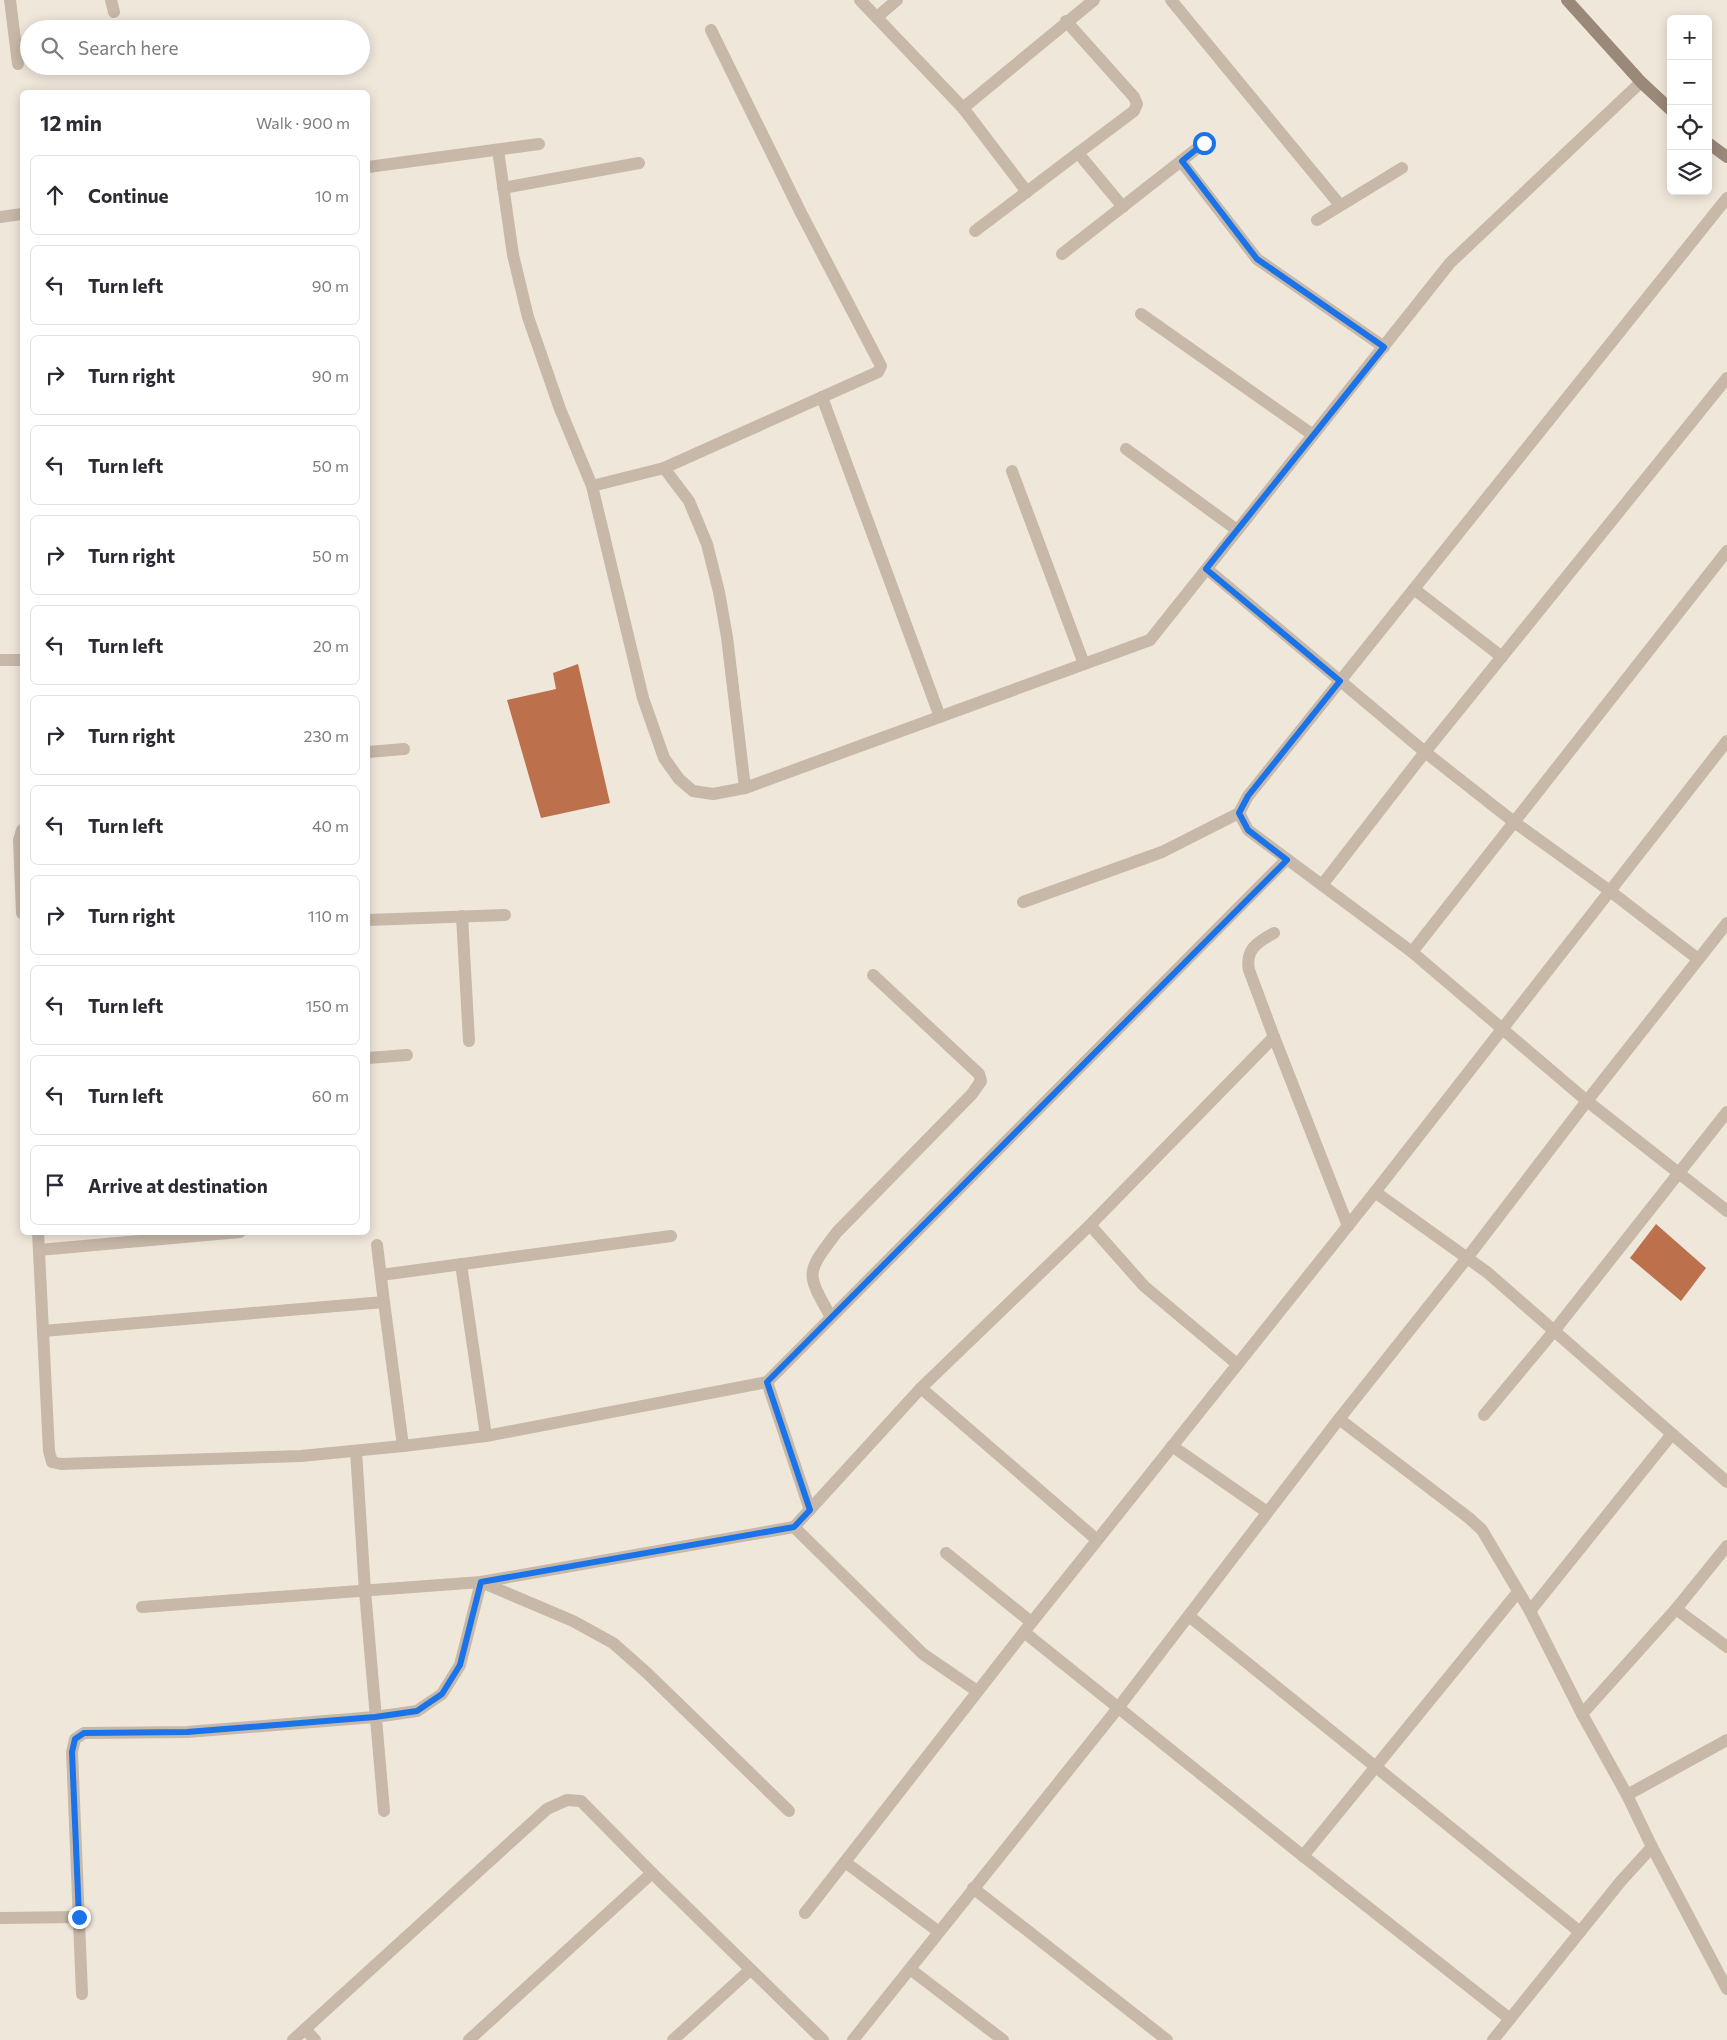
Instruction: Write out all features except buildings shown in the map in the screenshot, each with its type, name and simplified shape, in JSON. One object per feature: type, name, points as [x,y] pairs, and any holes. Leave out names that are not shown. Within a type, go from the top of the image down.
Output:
[{"type":"street","points":[[10,0],[18,64]]},
{"type":"street","points":[[860,0],[963,108],[1027,192]]},
{"type":"street","points":[[877,17],[897,0]]},
{"type":"street","points":[[963,108],[1066,21],[1094,0]]},
{"type":"street","points":[[1171,0],[1340,205]]},
{"type":"street","points":[[1567,0],[1641,82],[1667,106]]},
{"type":"street","points":[[974,232],[1134,111],[1137,104],[1134,97],[1066,21]]},
{"type":"street","points":[[592,486],[664,468],[878,372],[881,366],[711,30]]},
{"type":"street","points":[[498,150],[513,255],[528,317],[560,409],[592,486],[643,698],[664,758],[679,780],[693,791],[714,794],[745,788],[1150,640],[1450,263],[1641,82]]},
{"type":"street","points":[[1062,254],[1204,143]]},
{"type":"street","points":[[370,167],[539,144]]},
{"type":"street","points":[[1712,146],[1727,157]]},
{"type":"street","points":[[1078,153],[1123,207]]},
{"type":"street","points":[[1182,161],[1257,259],[1384,347]]},
{"type":"street","points":[[504,188],[639,163]]},
{"type":"street","points":[[1317,220],[1340,205],[1376,186],[1402,168]]},
{"type":"street","points":[[1023,902],[1162,852],[1239,813],[1248,796],[1727,198]]},
{"type":"street","points":[[0,217],[20,214]]},
{"type":"street","points":[[1141,314],[1313,435]]},
{"type":"street","points":[[1322,886],[1425,752],[1727,378]]},
{"type":"street","points":[[822,397],[940,717]]},
{"type":"street","points":[[1126,449],[1237,530]]},
{"type":"street","points":[[664,468],[689,501],[707,544],[719,592],[727,637],[745,788]]},
{"type":"street","points":[[1012,471],[1084,664]]},
{"type":"street","points":[[1412,952],[1727,551]]},
{"type":"street","points":[[1206,569],[1425,752],[1514,822],[1610,891],[1698,959]]},
{"type":"street","points":[[1414,589],[1502,657]]},
{"type":"street","points":[[0,660],[20,660]]},
{"type":"street","points":[[805,1912],[1096,1539],[1375,1192],[1727,740]]},
{"type":"street","points":[[370,752],[404,750]]},
{"type":"street","points":[[1239,813],[1248,830],[1412,952],[1587,1101],[1727,1211]]},
{"type":"street","points":[[20,837],[20,865]]},
{"type":"street","points":[[38,1235],[49,1451],[52,1462],[60,1464],[282,1456],[403,1446],[486,1436],[767,1382],[1287,860]]},
{"type":"street","points":[[370,920],[505,914]]},
{"type":"street","points":[[462,916],[469,1041]]},
{"type":"street","points":[[853,2040],[1118,1708],[1338,1419],[1467,1258],[1727,923]]},
{"type":"street","points":[[1274,933],[1261,940],[1250,950],[1247,960],[1249,970],[1348,1226]]},
{"type":"street","points":[[831,1317],[813,1286],[812,1269],[818,1256],[837,1232],[972,1094],[981,1081],[979,1074],[873,975]]},
{"type":"street","points":[[142,1607],[481,1582],[794,1527],[921,1388],[1090,1225],[1274,1037]]},
{"type":"street","points":[[370,1058],[406,1056]]},
{"type":"street","points":[[1484,1415],[1727,1112]]},
{"type":"street","points":[[1375,1192],[1488,1273],[1727,1482]]},
{"type":"street","points":[[1090,1225],[1144,1286],[1237,1364]]},
{"type":"street","points":[[39,1250],[206,1235]]},
{"type":"street","points":[[381,1275],[671,1236]]},
{"type":"street","points":[[378,1245],[403,1446]]},
{"type":"street","points":[[461,1264],[486,1436]]},
{"type":"street","points":[[43,1331],[384,1302]]},
{"type":"street","points":[[767,1382],[810,1510]]},
{"type":"street","points":[[921,1388],[1096,1539]]},
{"type":"street","points":[[1338,1419],[1469,1518],[1482,1530],[1530,1611],[1727,1990]]},
{"type":"street","points":[[1530,1611],[1672,1434]]},
{"type":"street","points":[[1172,1446],[1267,1512]]},
{"type":"street","points":[[356,1451],[365,1591],[384,1811]]},
{"type":"street","points":[[794,1527],[924,1654],[977,1691]]},
{"type":"street","points":[[1582,1714],[1676,1609],[1727,1546]]},
{"type":"street","points":[[946,1553],[1118,1708],[1510,2019]]},
{"type":"street","points":[[82,1994],[72,1752],[75,1739],[84,1733],[187,1732],[375,1717],[417,1711],[442,1694],[460,1665],[481,1582]]},
{"type":"street","points":[[481,1582],[573,1621],[613,1644],[647,1673],[789,1811]]},
{"type":"street","points":[[1303,1856],[1518,1592]]},
{"type":"street","points":[[1676,1609],[1727,1647]]},
{"type":"street","points":[[1189,1616],[1580,1932]]},
{"type":"street","points":[[1627,1795],[1727,1740]]},
{"type":"street","points":[[293,2040],[548,1809],[567,1800],[581,1801],[822,2040]]},
{"type":"street","points":[[1493,2040],[1580,1932],[1652,1847]]},
{"type":"street","points":[[845,1862],[939,1932]]},
{"type":"street","points":[[469,2040],[652,1873]]},
{"type":"street","points":[[973,1888],[1167,2040]]},
{"type":"street","points":[[0,1918],[79,1917]]},
{"type":"street","points":[[910,1969],[1003,2040]]},
{"type":"street","points":[[673,2040],[750,1970]]},
{"type":"street","points":[[305,2029],[315,2040]]},
{"type":"route","points":[[79,1917],[72,1752],[75,1739],[84,1733],[187,1732],[375,1717],[417,1711],[442,1694],[460,1665],[481,1582],[794,1527],[810,1510],[767,1382],[1287,860],[1248,830],[1239,813],[1248,796],[1340,681],[1206,569],[1384,347],[1257,259],[1182,161],[1204,143]]}]
